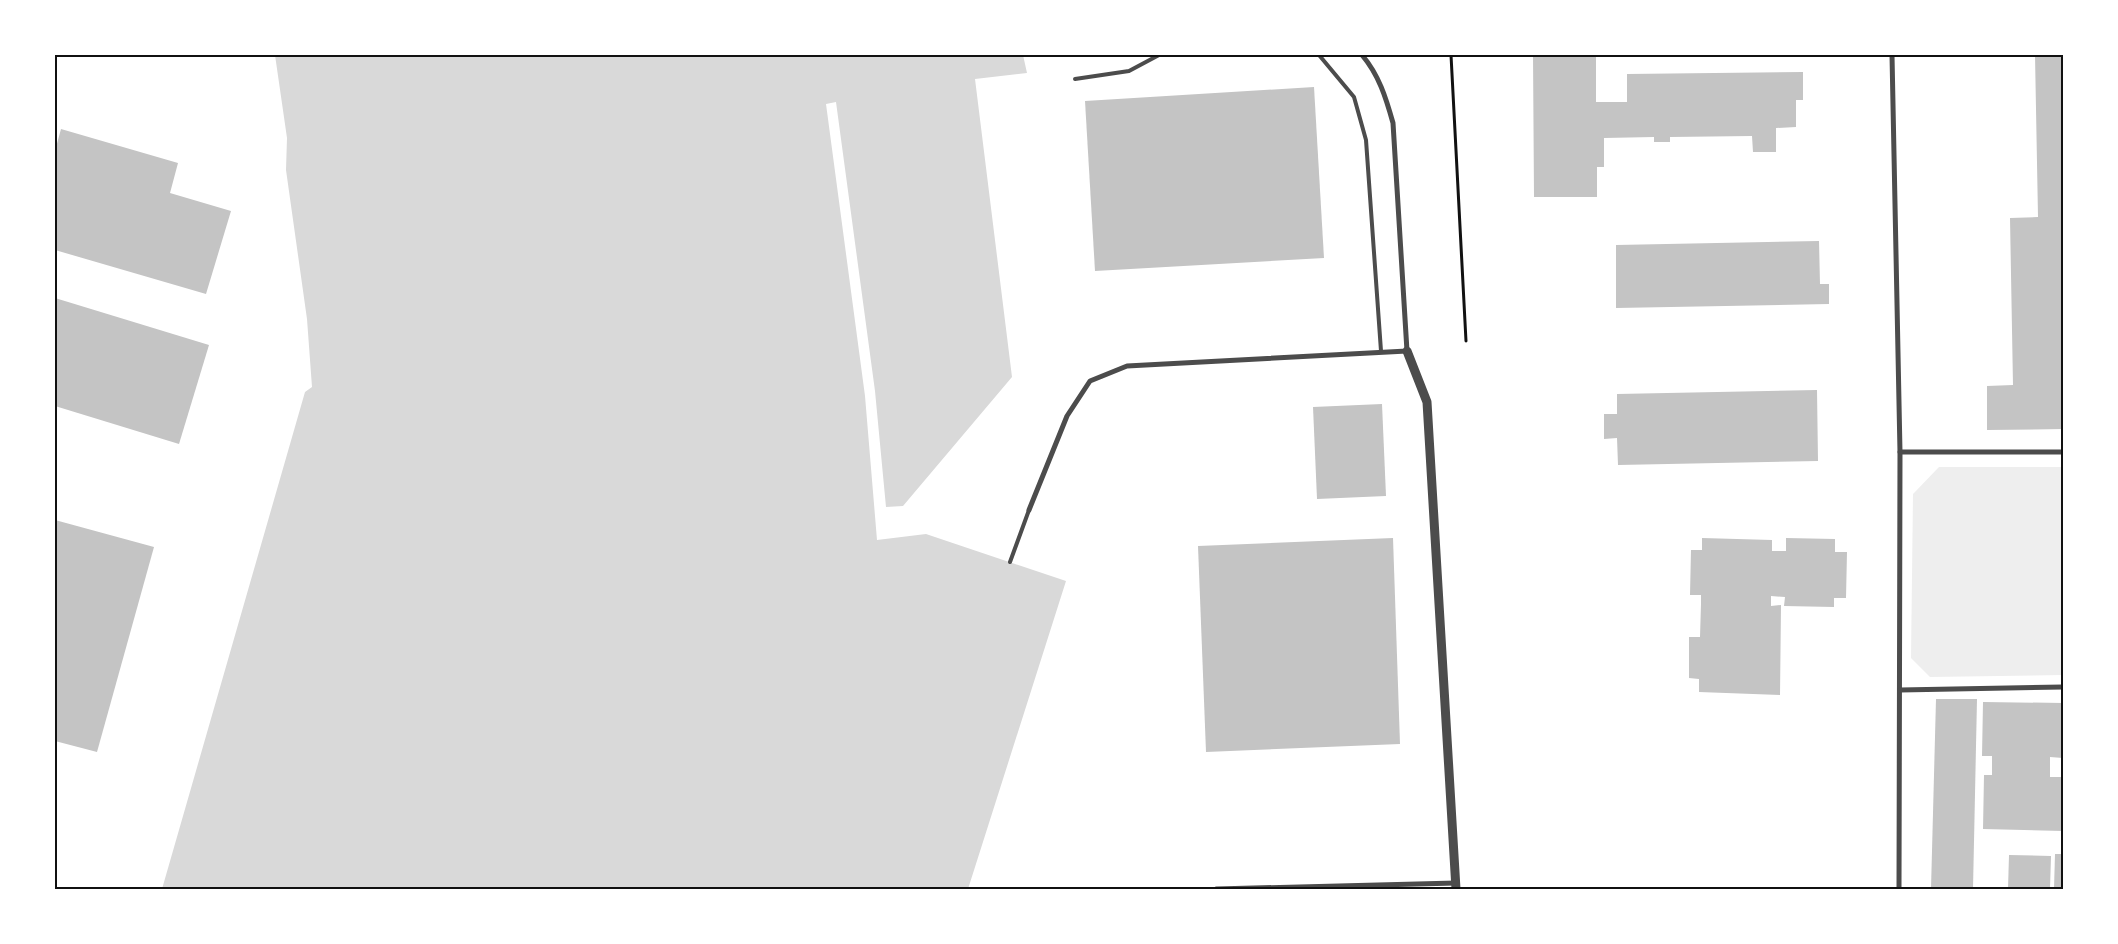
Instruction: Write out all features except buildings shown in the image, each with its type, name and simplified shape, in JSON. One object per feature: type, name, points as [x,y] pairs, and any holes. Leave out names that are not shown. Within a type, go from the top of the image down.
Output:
[{"type":"street","points":[[1216,889],[1456,886],[1427,402],[1407,351],[1393,123],[1384,92],[1371,66],[1362,55]]},
{"type":"street","points":[[1892,55],[1900,452],[1899,889]]},
{"type":"street","points":[[1029,510],[1067,416],[1090,381],[1128,366],[1407,351]]},
{"type":"street","points":[[1900,452],[2063,452]]},
{"type":"street","points":[[1900,690],[2063,686]]},
{"type":"lane","points":[[1075,79],[1129,71],[1160,55]]},
{"type":"lane","points":[[1319,55],[1354,98],[1366,140],[1381,351]]},
{"type":"lane","points":[[1010,562],[1029,510]]},
{"type":"path","points":[[1451,55],[1466,341]]},
{"type":"shaded area","points":[[275,55],[1023,55],[1027,73],[975,79],[1012,377],[903,506],[886,507],[875,391],[836,102],[826,104],[865,396],[877,540],[926,534],[1066,581],[968,889],[162,889],[305,392],[312,387],[307,319],[286,170],[287,138]]},
{"type":"shaded area","points":[[1939,467],[2063,467],[2063,675],[1930,677],[1911,658],[1913,494]]}]
